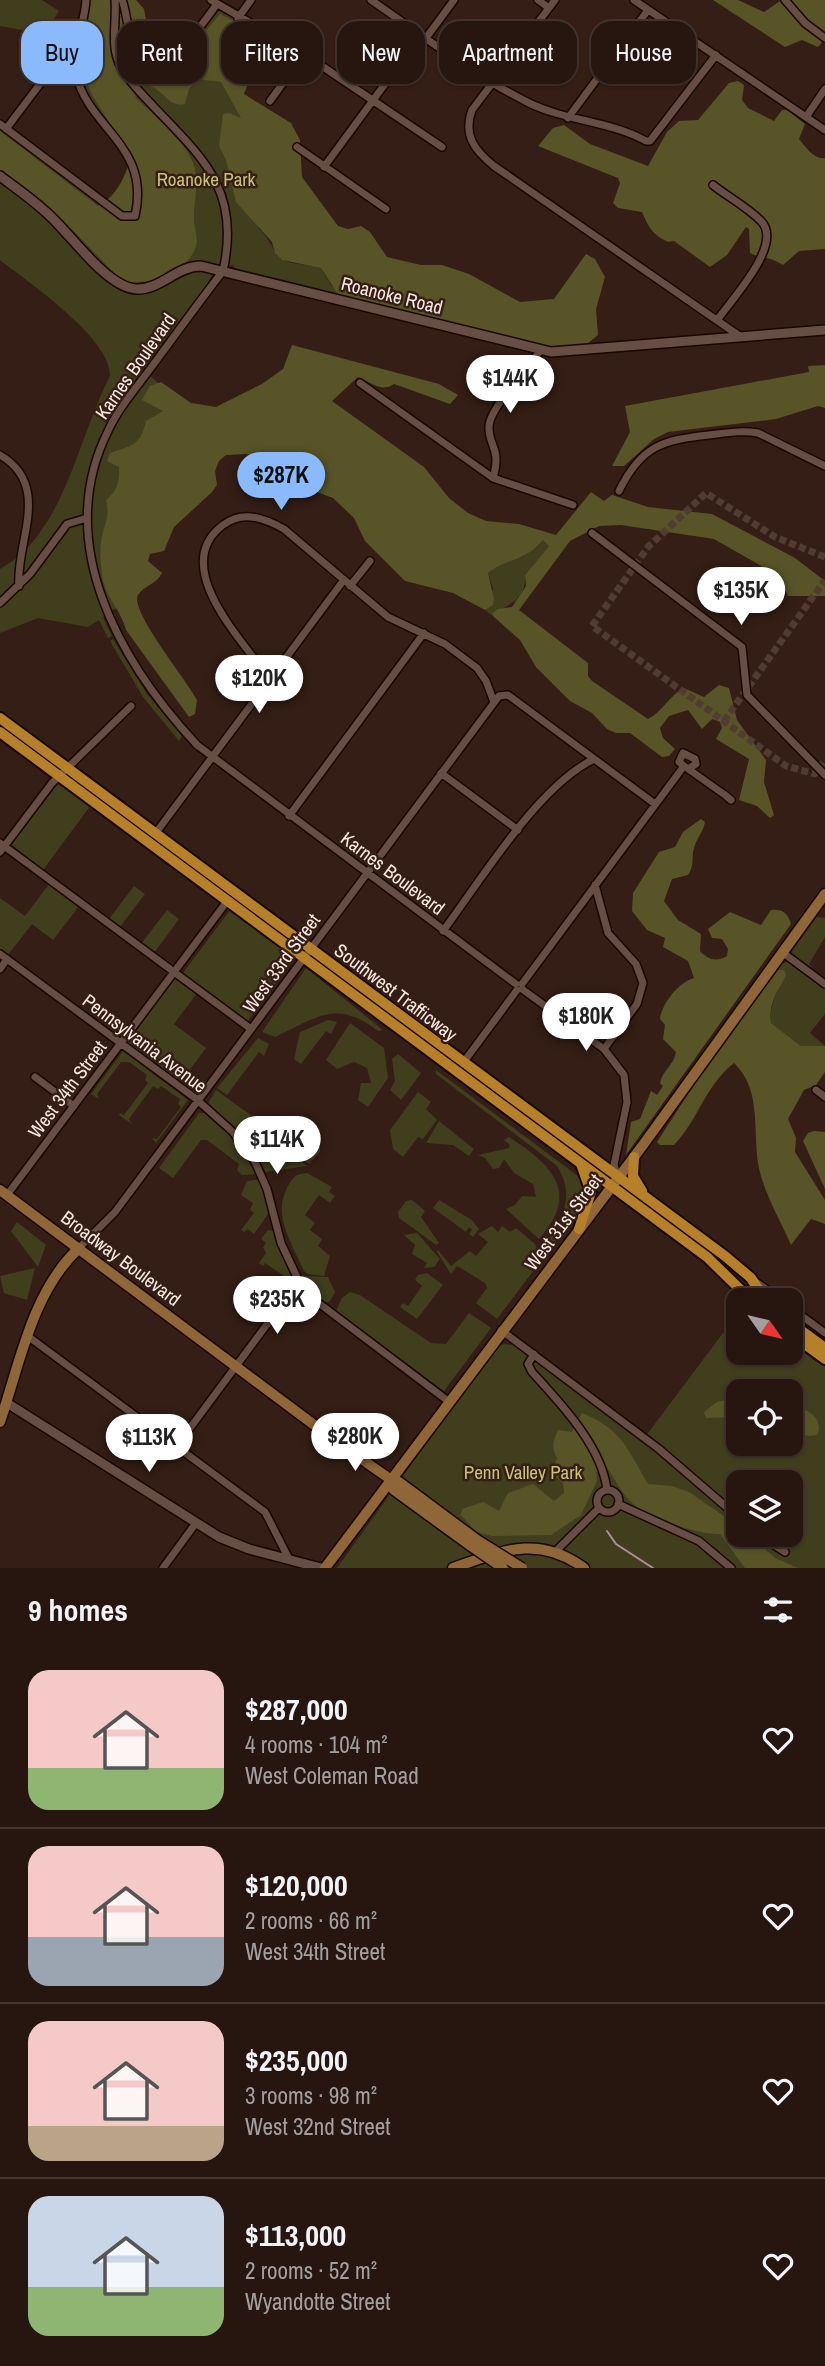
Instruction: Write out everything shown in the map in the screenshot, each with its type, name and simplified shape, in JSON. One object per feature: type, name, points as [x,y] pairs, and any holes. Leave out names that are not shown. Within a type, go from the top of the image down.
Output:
[{"type":"main road","name":"Southwest Trafficway","points":[[0,718],[64,773],[228,900],[463,1063],[707,1257],[739,1288]]},
{"type":"main road","name":"Southwest Trafficway","points":[[0,732],[155,834],[307,954],[580,1162],[650,1201],[751,1278],[757,1288]]},
{"type":"main road","name":"West 31st Street","points":[[325,1565],[501,1330],[579,1229],[617,1185],[634,1157],[825,894]]},
{"type":"main road","points":[[634,1157],[634,1181],[650,1201]]},
{"type":"main road","points":[[579,1229],[591,1192],[580,1162]]},
{"type":"main road","name":"Broadway Boulevard","points":[[3,1193],[390,1479],[394,1490],[474,1543],[522,1568]]},
{"type":"main road","points":[[0,1422],[46,1289],[61,1265],[79,1248]]},
{"type":"main road","points":[[803,1332],[825,1348]]},
{"type":"main road","points":[[803,1343],[825,1359]]},
{"type":"main road","name":"Broadway Boulevard","points":[[474,1543],[503,1568]]},
{"type":"main road","points":[[453,1568],[519,1548],[536,1546],[556,1551],[584,1568]]},
{"type":"street","points":[[84,21],[86,0]]},
{"type":"street","name":"Karnes Boulevard","points":[[115,0],[114,47],[121,68],[204,162],[219,185],[227,225],[228,248],[223,271],[122,406],[108,431],[92,479],[87,518],[91,569],[114,625],[134,663],[173,719],[211,757],[604,1049],[624,1076],[624,1123],[614,1166],[617,1185]]},
{"type":"street","points":[[122,0],[130,32],[138,46],[156,57],[170,56],[181,50],[214,2],[244,21]]},
{"type":"street","points":[[238,18],[251,0]]},
{"type":"street","points":[[371,0],[402,21]]},
{"type":"street","points":[[425,35],[454,0]]},
{"type":"street","points":[[538,0],[549,8]]},
{"type":"street","points":[[539,21],[555,0]]},
{"type":"street","points":[[634,0],[825,130]]},
{"type":"street","points":[[785,0],[805,23],[825,38]]},
{"type":"street","points":[[568,118],[648,10]]},
{"type":"street","points":[[496,84],[530,104],[568,118],[620,129],[650,141],[716,55]]},
{"type":"street","points":[[323,67],[442,147]]},
{"type":"street","points":[[38,84],[3,127],[113,209],[127,218],[135,216],[135,166],[78,84]]},
{"type":"street","points":[[270,101],[282,84]]},
{"type":"street","points":[[324,167],[386,84]]},
{"type":"street","points":[[492,84],[472,110],[468,131],[477,151],[494,166],[742,337]]},
{"type":"street","points":[[806,117],[825,89]]},
{"type":"street","points":[[297,148],[386,209]]},
{"type":"street","name":"Roanoke Road","points":[[0,176],[47,213],[111,278],[135,289],[150,288],[192,265],[541,350],[561,352],[825,330]]},
{"type":"street","points":[[713,185],[762,223],[766,230],[765,253],[718,319]]},
{"type":"street","points":[[493,478],[498,454],[490,432],[491,417],[541,350]]},
{"type":"street","points":[[360,383],[493,478],[573,505]]},
{"type":"street","points":[[619,491],[627,475],[649,450],[679,438],[746,431],[758,433],[825,466]]},
{"type":"street","points":[[0,454],[16,468],[25,485],[30,513],[19,586]]},
{"type":"street","points":[[269,678],[232,628],[205,583],[203,557],[214,534],[238,518],[252,516],[268,520],[284,529],[388,617],[424,633],[477,668],[486,681],[494,702]]},
{"type":"street","points":[[0,603],[19,586],[67,524],[87,518]]},
{"type":"street","points":[[592,533],[735,639],[742,647],[745,659],[747,695],[825,775]]},
{"type":"street","points":[[350,586],[370,561]]},
{"type":"street","points":[[155,834],[343,580]]},
{"type":"street","points":[[289,816],[424,633]]},
{"type":"street","name":"West 33rd Street","points":[[79,1248],[115,1212],[494,702],[504,694],[594,759]]},
{"type":"street","points":[[131,706],[64,773],[1,847],[251,1030]]},
{"type":"street","points":[[443,931],[518,830],[567,774],[594,759],[655,804]]},
{"type":"street","points":[[463,1063],[655,804],[686,767],[732,800]]},
{"type":"street","points":[[441,773],[518,830]]},
{"type":"street","points":[[595,886],[608,933],[636,964],[643,983],[637,1004],[604,1049]]},
{"type":"street","name":"West 34th Street","points":[[3,1193],[74,1106],[228,900]]},
{"type":"street","points":[[782,952],[825,984]]},
{"type":"street","name":"Pennsylvania Avenue","points":[[0,954],[198,1101],[233,1132],[256,1162],[267,1189],[281,1243],[300,1287]]},
{"type":"street","points":[[0,970],[8,959]]},
{"type":"street","points":[[35,1077],[74,1106]]},
{"type":"street","points":[[816,1090],[825,1097]]},
{"type":"street","points":[[751,1278],[765,1288]]},
{"type":"street","points":[[176,1447],[292,1292],[300,1287],[317,1303],[448,1401]]},
{"type":"street","points":[[803,1317],[825,1333]]},
{"type":"street","points":[[501,1330],[659,1449],[726,1507]]},
{"type":"street","points":[[29,1337],[265,1512],[288,1557]]},
{"type":"street","points":[[534,1354],[528,1364],[532,1372],[589,1445],[606,1479],[607,1490]]},
{"type":"street","points":[[7,1402],[196,1523],[236,1545],[325,1565]]},
{"type":"street","points":[[599,1508],[608,1513],[618,1504],[618,1496],[607,1490]]},
{"type":"street","points":[[599,1508],[597,1497],[607,1490]]},
{"type":"street","points":[[618,1504],[699,1541],[731,1568]]},
{"type":"street","points":[[556,1551],[599,1508]]},
{"type":"street","points":[[163,1568],[196,1523]]},
{"type":"street","points":[[777,1547],[785,1552]]},
{"type":"green space","points":[[0,0],[42,0],[59,11],[52,21],[21,21],[21,30],[0,26]]},
{"type":"green space","name":"Roanoke Park","points":[[87,0],[114,0],[141,21],[117,21],[117,84],[207,84],[207,25],[220,9],[241,21],[221,21],[221,84],[235,84],[287,185],[258,228],[281,259],[321,268],[331,285],[343,297],[239,271],[232,265],[213,272],[207,285],[143,369],[198,420],[118,607],[103,617],[112,636],[108,638],[99,620],[88,627],[38,618],[0,633],[0,569],[22,553],[55,508],[110,376],[107,361],[98,345],[83,329],[48,297],[0,260],[0,127],[116,216],[137,170],[84,84],[103,84],[103,21],[87,21]]},
{"type":"green space","points":[[543,540],[549,546],[525,575],[520,595],[511,604],[492,614],[494,617],[485,610],[493,589],[488,573],[530,552]]},
{"type":"green space","points":[[113,639],[147,694],[182,736],[179,741],[143,697],[110,641]]},
{"type":"green space","points":[[60,781],[91,805],[43,870],[11,844]]},
{"type":"green space","points":[[50,883],[80,905],[53,940],[32,924],[8,955],[0,949],[0,898],[25,916]]},
{"type":"green space","points":[[134,886],[145,894],[120,927],[109,919]]},
{"type":"green space","points":[[167,910],[179,919],[154,953],[141,944]]},
{"type":"green space","points":[[230,910],[295,958],[247,1022],[183,973]]},
{"type":"green space","points":[[817,917],[825,918],[825,937],[809,964],[814,970],[792,955],[792,951]]},
{"type":"green space","points":[[789,961],[825,988],[825,1014],[810,1033],[825,1046],[801,1046],[771,1023],[771,1009],[784,970],[778,970],[781,964]]},
{"type":"green space","points":[[306,968],[383,1030],[378,1031],[350,1016],[327,1014],[275,1037],[262,1032]]},
{"type":"green space","points":[[173,978],[197,993],[174,1024],[206,1048],[180,1083],[127,1043]]},
{"type":"green space","points":[[328,1020],[337,1022],[331,1034],[326,1031],[301,1064],[294,1059],[300,1032]]},
{"type":"green space","points":[[350,1023],[384,1048],[388,1078],[368,1107],[358,1100],[361,1083],[371,1083],[367,1068],[354,1062],[337,1069],[326,1060]]},
{"type":"green space","points":[[258,1038],[269,1044],[264,1056],[259,1052],[227,1095],[217,1088]]},
{"type":"green space","points":[[123,1051],[188,1100],[156,1143],[152,1138],[157,1139],[181,1107],[178,1104],[180,1099],[161,1086],[158,1089],[153,1086],[129,1119],[132,1124],[119,1115],[124,1115],[148,1083],[145,1080],[147,1075],[129,1062],[121,1062],[97,1094],[99,1099],[91,1094]]},
{"type":"green space","points":[[398,1054],[421,1073],[401,1100],[390,1090],[395,1081],[392,1059]]},
{"type":"green space","points":[[436,1070],[582,1179],[584,1189],[580,1208],[550,1249],[547,1241],[562,1214],[566,1196],[557,1166],[436,1074]]},
{"type":"green space","points":[[216,1090],[263,1124],[260,1130],[307,1166],[266,1172],[238,1130],[207,1105]]},
{"type":"green space","points":[[418,1092],[431,1102],[426,1109],[437,1120],[423,1139],[418,1137],[403,1157],[393,1149],[390,1130]]},
{"type":"green space","points":[[199,1113],[204,1113],[238,1141],[259,1174],[242,1175],[237,1170],[239,1164],[207,1140],[201,1140],[173,1178],[159,1168]]},
{"type":"green space","points":[[439,1121],[474,1149],[469,1156],[453,1145],[426,1143]]},
{"type":"green space","points":[[299,1132],[320,1147],[320,1152],[309,1164],[287,1147]]},
{"type":"green space","points":[[509,1137],[538,1158],[556,1181],[558,1207],[552,1222],[539,1239],[506,1209],[515,1205],[522,1196],[536,1197],[533,1184],[514,1173],[504,1159],[499,1168],[493,1169],[485,1158],[478,1155],[509,1148],[510,1145],[504,1140]]},
{"type":"green space","points":[[307,1173],[332,1187],[329,1192],[335,1196],[330,1203],[319,1195],[305,1215],[315,1223],[310,1230],[322,1239],[318,1246],[330,1256],[324,1276],[304,1271],[283,1220],[283,1199],[287,1188],[295,1177]]},
{"type":"green space","points":[[261,1179],[270,1211],[254,1234],[248,1229],[244,1232],[241,1230],[254,1213],[250,1210],[253,1203],[241,1195],[247,1181]]},
{"type":"green space","points":[[412,1200],[425,1211],[421,1217],[439,1243],[436,1245],[399,1218],[398,1212],[406,1201]]},
{"type":"green space","points":[[439,1200],[472,1220],[479,1229],[473,1237],[469,1234],[472,1230],[469,1227],[466,1232],[433,1208]]},
{"type":"green space","points":[[17,1222],[46,1245],[38,1267],[11,1231]]},
{"type":"green space","points":[[492,1226],[498,1232],[502,1226],[510,1232],[516,1228],[535,1244],[538,1251],[535,1261],[537,1266],[497,1319],[476,1303],[487,1288],[485,1283],[457,1266],[451,1274],[437,1252],[438,1250],[451,1266],[470,1251],[476,1256],[488,1242],[478,1234]]},
{"type":"green space","points":[[268,1230],[274,1231],[293,1279],[281,1280],[284,1276],[265,1263],[263,1266],[259,1263],[266,1253],[263,1247],[266,1243],[261,1239]]},
{"type":"green space","points":[[417,1233],[440,1259],[434,1267],[424,1268],[427,1263],[412,1254],[415,1245],[404,1235]]},
{"type":"green space","points":[[35,1268],[27,1300],[4,1293],[0,1276]]},
{"type":"green space","points":[[427,1273],[443,1285],[417,1319],[400,1307],[403,1303],[408,1306],[422,1286],[415,1280],[418,1275]]},
{"type":"green space","points":[[328,1277],[335,1292],[330,1301],[326,1303],[305,1288],[301,1278]]},
{"type":"green space","points":[[350,1292],[360,1295],[431,1343],[446,1344],[469,1313],[491,1328],[444,1391],[336,1311],[342,1298]]},
{"type":"green space","name":"Penn Valley Park","points":[[726,1329],[726,1365],[803,1365],[803,1347],[825,1364],[825,1568],[337,1568],[495,1348],[503,1344],[514,1345],[642,1441]]},
{"type":"shaded area","points":[[90,0],[136,0],[144,9],[146,21],[117,21],[117,84],[143,84],[134,92],[136,98],[176,136],[193,163],[196,178],[195,249],[183,265],[152,280],[121,280],[62,219],[0,170],[0,131],[98,206],[110,197],[123,178],[131,156],[93,97],[88,84],[103,84],[103,21],[88,21]]},
{"type":"shaded area","points":[[713,0],[738,0],[764,12],[780,1],[800,24],[823,41],[818,47],[802,40],[785,47]]},
{"type":"shaded area","points":[[790,0],[825,0],[825,33],[806,19]]},
{"type":"shaded area","points":[[220,14],[233,21],[221,21],[221,82],[207,80],[207,30]]},
{"type":"shaded area","points":[[738,81],[744,85],[742,100],[748,108],[774,121],[782,110],[787,110],[805,124],[799,139],[814,155],[825,158],[825,249],[799,251],[783,265],[750,253],[749,229],[746,227],[727,255],[710,267],[674,241],[668,242],[658,236],[642,212],[618,208],[613,203],[620,183],[618,178],[538,146],[553,128],[564,125],[590,144],[648,166],[667,132],[679,121],[698,120],[729,83]]},
{"type":"shaded area","points":[[143,84],[194,84],[189,89],[185,104],[170,101],[151,86]]},
{"type":"shaded area","points":[[222,84],[248,84],[244,94],[291,123],[300,140],[302,177],[338,226],[348,229],[361,226],[370,232],[387,257],[421,265],[442,265],[469,274],[520,302],[554,299],[586,254],[595,259],[605,277],[596,309],[598,335],[583,347],[552,348],[343,297],[337,293],[321,268],[282,260],[275,253],[272,242],[236,202],[226,160],[219,146],[223,114],[229,113],[241,118]]},
{"type":"shaded area","points":[[292,345],[439,384],[458,395],[450,404],[394,384],[376,386],[358,377],[332,401],[424,467],[449,498],[468,513],[486,521],[519,524],[556,535],[591,492],[604,501],[612,495],[648,507],[712,514],[795,558],[825,581],[825,596],[788,596],[779,576],[714,539],[621,525],[599,526],[570,541],[519,610],[588,663],[588,676],[592,681],[648,719],[684,688],[704,697],[719,685],[729,688],[737,720],[766,760],[764,782],[774,815],[770,818],[757,806],[739,800],[749,759],[716,739],[722,728],[720,722],[712,719],[702,729],[688,710],[669,716],[660,728],[663,738],[675,749],[669,756],[662,757],[630,733],[616,733],[607,729],[592,713],[570,701],[536,667],[520,640],[494,617],[492,614],[498,609],[512,607],[526,586],[525,575],[549,546],[543,540],[529,552],[488,573],[494,599],[493,605],[485,610],[453,593],[405,581],[365,541],[354,518],[333,498],[317,492],[261,458],[246,454],[226,455],[219,461],[215,471],[217,485],[212,492],[174,527],[164,551],[150,554],[148,561],[162,573],[138,595],[142,615],[197,700],[195,714],[189,717],[126,630],[104,583],[100,551],[107,516],[106,500],[115,490],[119,472],[119,467],[107,461],[110,453],[138,440],[146,421],[163,411],[142,400],[150,386],[161,382],[191,403],[216,407],[262,384],[283,369]]},
{"type":"shaded area","points":[[825,365],[825,408],[818,406],[776,419],[668,432],[654,439],[624,466],[612,466],[630,432],[625,406],[809,372],[808,366]]},
{"type":"shaded area","points":[[701,819],[705,822],[695,845],[690,871],[688,875],[672,879],[664,901],[678,920],[701,934],[700,951],[713,959],[727,956],[728,949],[722,939],[712,938],[708,929],[730,912],[761,925],[771,910],[778,910],[786,914],[791,924],[626,1155],[631,1122],[640,1119],[651,1091],[657,1095],[663,1086],[661,1079],[676,1052],[663,1039],[665,1025],[660,1019],[661,1013],[677,989],[694,978],[688,961],[663,947],[665,938],[647,930],[632,911],[633,893],[659,852],[675,847],[683,832]]},
{"type":"shaded area","points":[[778,970],[784,970],[786,975],[772,1004],[771,1023],[801,1046],[825,1046],[825,1072],[816,1085],[804,1090],[788,1119],[796,1138],[795,1152],[825,1200],[825,1224],[811,1219],[791,1245],[761,1176],[750,1088],[734,1063],[715,1082],[690,1125],[674,1145],[660,1145],[657,1142],[701,1074]]},
{"type":"shaded area","points":[[825,1132],[825,1189],[803,1141],[808,1133]]},
{"type":"shaded area","points":[[726,1400],[726,1417],[706,1418],[704,1412],[717,1402]]},
{"type":"shaded area","points":[[803,1409],[813,1415],[818,1423],[817,1435],[803,1435]]},
{"type":"shaded area","points":[[582,1413],[607,1426],[623,1442],[648,1484],[672,1486],[689,1492],[726,1518],[726,1542],[720,1534],[700,1532],[674,1524],[639,1509],[625,1495],[606,1467],[596,1472],[597,1481],[581,1515],[551,1535],[492,1536],[476,1532],[461,1515],[462,1509],[483,1502],[499,1511],[508,1493],[533,1484],[554,1501],[564,1493],[563,1483],[554,1472],[557,1458],[553,1447],[558,1430],[572,1432]]},
{"type":"shaded area","points":[[730,1547],[763,1547],[775,1558],[798,1568],[745,1568]]},
{"type":"waterway","points":[[607,1531],[616,1544],[653,1568]]},
{"type":"tunnel","points":[[825,557],[775,537],[706,493],[648,547],[592,626],[786,766],[815,774],[825,760]]},
{"type":"tunnel","points":[[724,721],[825,580]]}]
